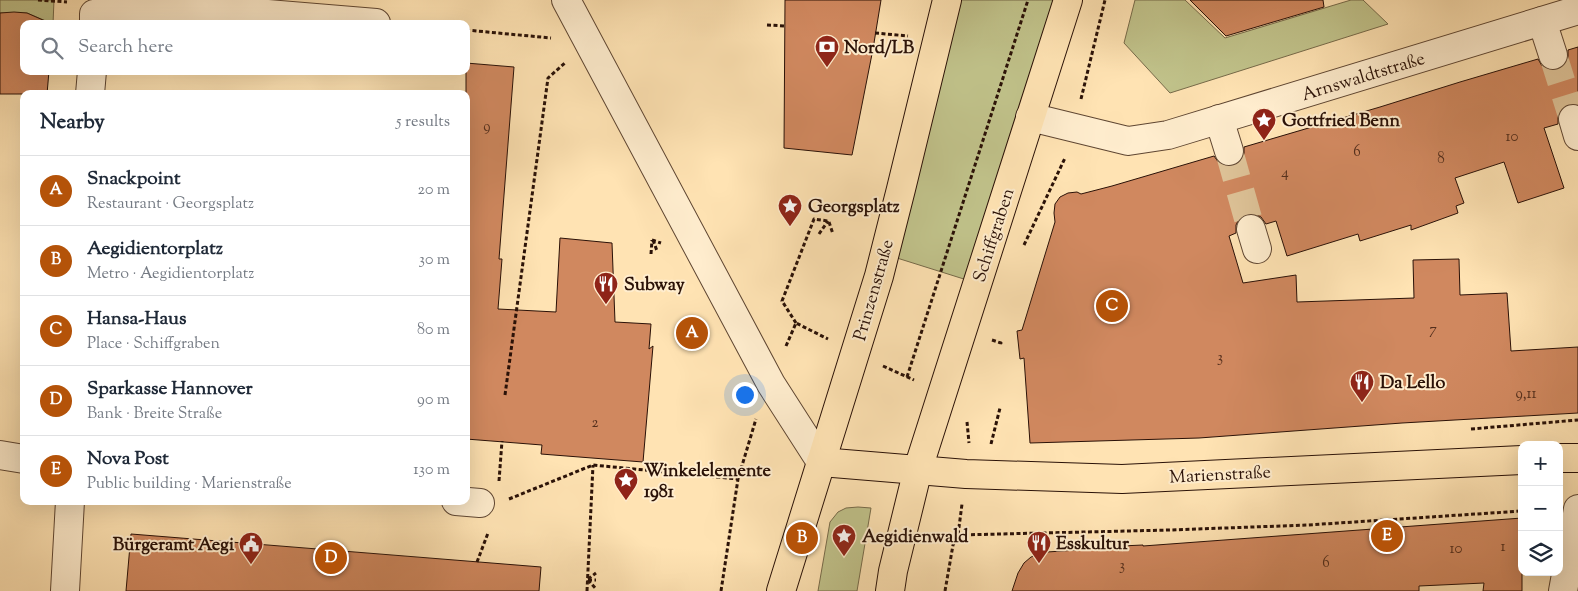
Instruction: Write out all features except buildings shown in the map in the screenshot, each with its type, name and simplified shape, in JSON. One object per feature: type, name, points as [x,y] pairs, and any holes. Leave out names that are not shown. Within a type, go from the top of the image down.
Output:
[{"type":"main road","name":"Prinzenstraße","points":[[781,591],[879,276],[902,189],[947,0]]},
{"type":"main road","name":"Schiffgraben","points":[[890,591],[893,571],[918,469],[1068,0]]},
{"type":"main road","points":[[1563,458],[1578,458]]},
{"type":"main road","name":"Marienstraße","points":[[821,462],[966,474],[1122,479],[1518,460]]},
{"type":"street","points":[[566,0],[771,384],[821,462]]},
{"type":"street","points":[[94,19],[172,6],[340,20]]},
{"type":"street","name":"Arnswaldtstraße","points":[[1030,117],[1128,141],[1168,135],[1578,10]]},
{"type":"street","points":[[1542,21],[1553,55]]},
{"type":"street","points":[[90,90],[92,75]]},
{"type":"street","points":[[1219,120],[1229,151]]},
{"type":"street","points":[[0,456],[20,458]]},
{"type":"street","points":[[64,591],[70,505]]},
{"type":"street","points":[[1562,591],[1578,509]]},
{"type":"path","points":[[38,0],[54,1]]},
{"type":"path","points":[[906,377],[1028,0]]},
{"type":"path","points":[[1084,89],[1105,0]]},
{"type":"path","points":[[767,25],[785,26]]},
{"type":"path","points":[[470,30],[589,42]]},
{"type":"path","points":[[505,395],[548,78],[589,42]]},
{"type":"path","points":[[796,323],[782,301],[814,219],[828,222]]},
{"type":"path","points":[[819,234],[828,222]]},
{"type":"path","points":[[828,222],[833,234]]},
{"type":"path","points":[[651,254],[652,240],[657,251]]},
{"type":"path","points":[[721,591],[738,479],[755,420],[771,384]]},
{"type":"path","points":[[991,445],[1000,408]]},
{"type":"path","points":[[478,503],[502,442]]},
{"type":"path","points":[[478,503],[593,465],[738,479]]},
{"type":"path","points":[[586,591],[593,465]]},
{"type":"path","points":[[945,591],[952,544],[958,535],[1308,525],[1518,511]]},
{"type":"path","points":[[587,580],[596,572]]},
{"type":"path","points":[[587,580],[596,580]]},
{"type":"path","points":[[587,580],[596,589]]},
{"type":"green space","points":[[0,0],[54,0],[53,20],[44,20],[27,13],[0,13]]},
{"type":"green space","points":[[959,0],[1056,0],[967,280],[897,258]]},
{"type":"green space","points":[[1135,0],[1185,0],[1225,38],[1351,0],[1363,0],[1388,24],[1170,93],[1124,43]]},
{"type":"green space","name":"Aegidienwald","points":[[846,508],[871,508],[857,591],[818,591],[830,522],[838,512]]},
{"type":"tunnel","points":[[1553,55],[1573,119]]},
{"type":"tunnel","points":[[1229,151],[1251,229]]},
{"type":"place","name":"Nord/LB","points":[[827,68]]},
{"type":"place","name":"Gottfried Benn","points":[[1264,141]]},
{"type":"place","name":"Georgsplatz","points":[[790,227]]},
{"type":"place","name":"Subway","points":[[606,305]]},
{"type":"place","name":"Hansa-Haus","points":[[1112,306]]},
{"type":"place","name":"Snackpoint","points":[[692,333]]},
{"type":"place","name":"Da Lello","points":[[1362,403]]},
{"type":"place","name":"Winkelelemente 1981","points":[[626,501]]},
{"type":"place","name":"Nova Post","points":[[1387,536]]},
{"type":"place","name":"Aegidientorplatz","points":[[802,538]]},
{"type":"place","name":"Aegidienwald","points":[[844,557]]},
{"type":"place","name":"Sparkasse Hannover","points":[[331,558]]},
{"type":"place","name":"Esskultur","points":[[1039,564]]},
{"type":"place","name":"Bürgeramt Aegi","points":[[251,565]]}]
